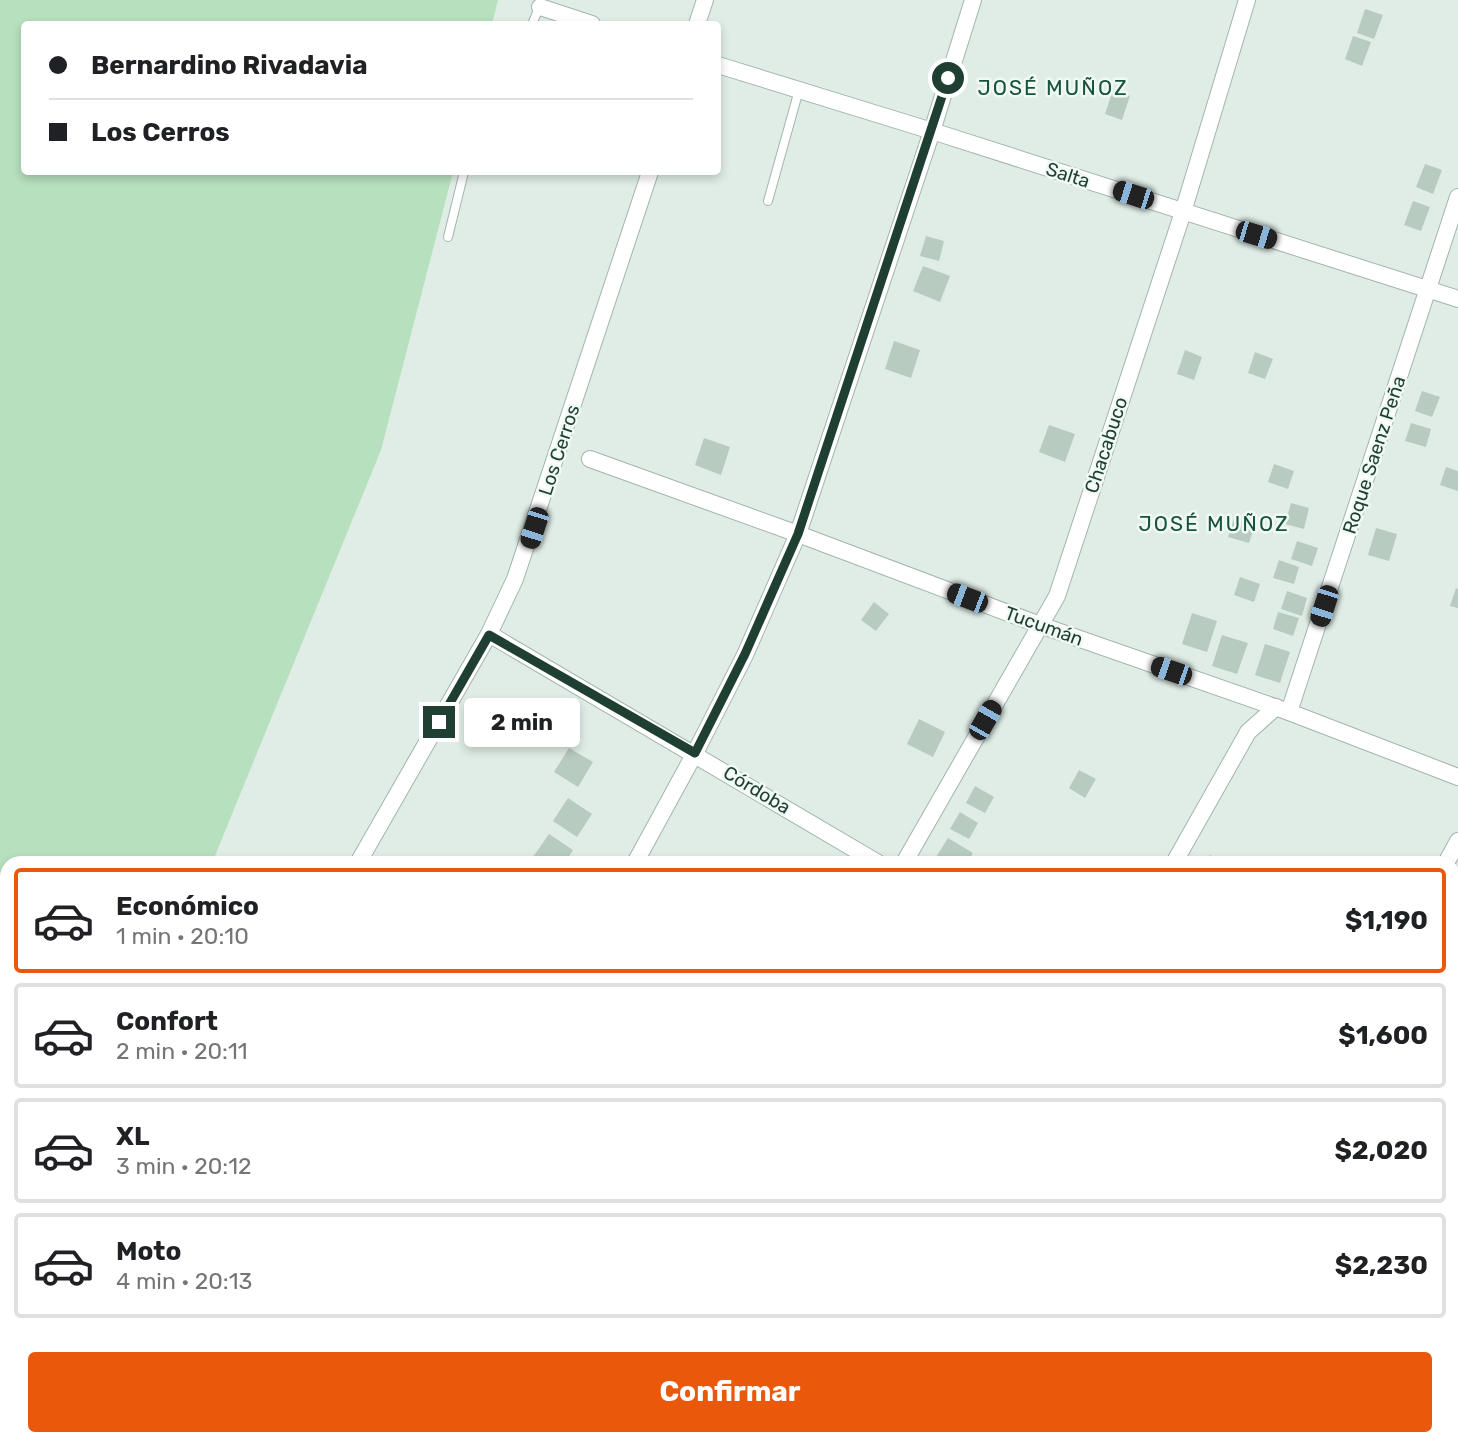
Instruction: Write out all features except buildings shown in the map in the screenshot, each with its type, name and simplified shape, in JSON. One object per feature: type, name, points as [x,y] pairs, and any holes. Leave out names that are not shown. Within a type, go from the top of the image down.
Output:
[{"type":"street","points":[[699,21],[705,0]]},
{"type":"street","points":[[639,856],[745,654],[798,534],[973,0]]},
{"type":"street","name":"Chacabuco","points":[[908,856],[1057,596],[1183,212],[1247,0]]},
{"type":"street","points":[[540,4],[584,21]]},
{"type":"street","name":"Salta","points":[[721,66],[1458,299]]},
{"type":"street","name":"Los Cerros","points":[[362,856],[489,635],[526,554],[649,175]]},
{"type":"street","name":"Roque Saenz Peña","points":[[1178,856],[1248,732],[1282,710],[1429,289],[1458,197]]},
{"type":"street","name":"Tucumán","points":[[590,459],[1040,625],[1282,710],[1458,777]]},
{"type":"street","name":"Córdoba","points":[[489,635],[695,753],[866,856]]},
{"type":"lane","points":[[533,21],[540,4]]},
{"type":"lane","points":[[768,201],[799,90]]},
{"type":"lane","points":[[448,237],[463,175]]},
{"type":"green space","points":[[0,0],[498,0],[493,21],[21,21],[21,175],[452,175],[381,450],[215,856],[0,856]]},
{"type":"district","name":"JOSÉ MUÑOZ","points":[[1053,87]]},
{"type":"district","name":"JOSÉ MUÑOZ","points":[[1214,523]]},
{"type":"route","points":[[439,722],[489,635],[695,753],[745,654],[798,534],[948,78]]}]
